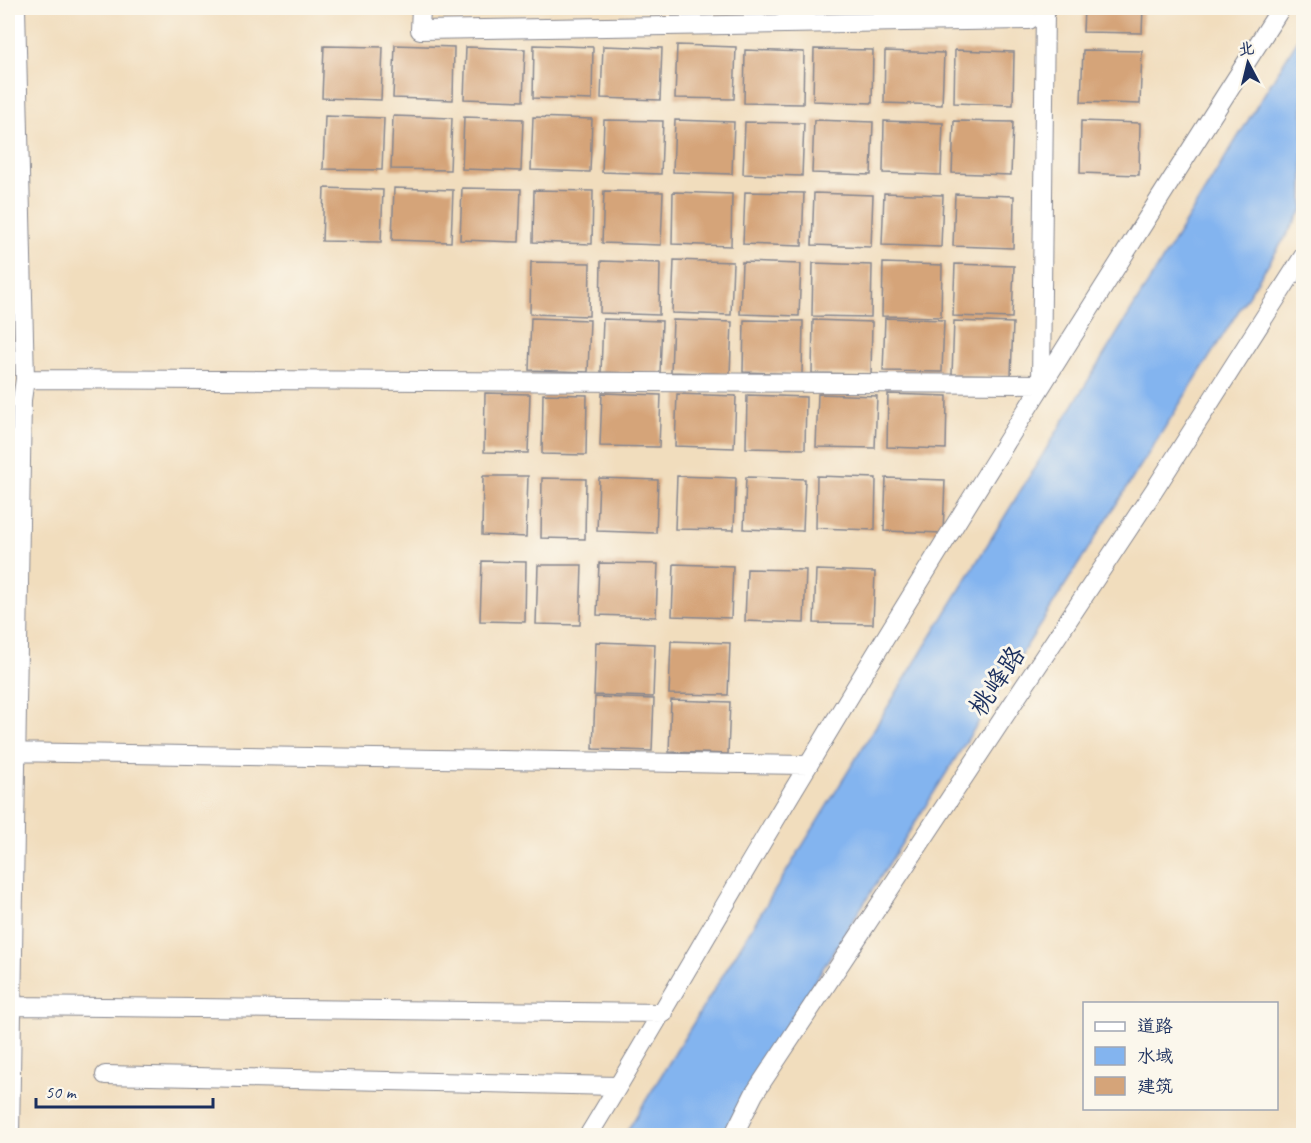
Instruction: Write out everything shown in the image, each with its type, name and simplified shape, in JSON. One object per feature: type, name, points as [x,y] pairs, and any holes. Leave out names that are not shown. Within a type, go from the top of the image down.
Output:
[{"type":"street","points":[[10,1136],[13,1006],[15,397],[25,380],[16,8]]},
{"type":"street","points":[[421,8],[420,30],[1029,20]]},
{"type":"street","points":[[1041,384],[1046,8]]},
{"type":"street","points":[[588,1136],[664,1012],[808,765],[1041,384],[1281,8]]},
{"type":"street","name":"桃峰路","points":[[733,1136],[754,1094],[1155,489],[1304,255]]},
{"type":"street","points":[[25,380],[1041,384]]},
{"type":"street","points":[[13,751],[808,765]]},
{"type":"street","points":[[13,1006],[664,1012]]},
{"type":"street","points":[[105,1075],[618,1086]]},
{"type":"water","points":[[1303,31],[1303,209],[756,1074],[724,1135],[624,1136]]},
{"type":"building","points":[[1084,8],[1143,8],[1142,33],[1083,32]]},
{"type":"building","points":[[395,45],[454,47],[453,100],[393,98]]},
{"type":"building","points":[[534,45],[593,47],[592,100],[533,98]]},
{"type":"building","points":[[677,45],[736,47],[734,99],[675,98]]},
{"type":"building","points":[[324,46],[383,47],[381,100],[322,98]]},
{"type":"building","points":[[603,46],[662,48],[660,100],[601,98]]},
{"type":"building","points":[[466,47],[525,49],[523,101],[464,99]]},
{"type":"building","points":[[814,49],[873,50],[872,103],[813,101]]},
{"type":"building","points":[[745,50],[804,52],[803,104],[744,103]]},
{"type":"building","points":[[955,50],[1014,52],[1013,105],[954,103]]},
{"type":"building","points":[[1083,50],[1142,51],[1140,104],[1081,102]]},
{"type":"building","points":[[885,51],[944,53],[942,105],[884,103]]},
{"type":"building","points":[[325,116],[384,118],[382,170],[323,169]]},
{"type":"building","points":[[393,116],[452,118],[450,170],[391,169]]},
{"type":"building","points":[[464,117],[523,119],[521,171],[462,169]]},
{"type":"building","points":[[533,117],[592,119],[590,172],[531,170]]},
{"type":"building","points":[[604,120],[663,121],[661,174],[602,172]]},
{"type":"building","points":[[675,120],[734,122],[732,174],[673,172]]},
{"type":"building","points":[[814,120],[873,122],[871,175],[812,173]]},
{"type":"building","points":[[884,121],[943,123],[941,175],[883,173]]},
{"type":"building","points":[[954,121],[1013,122],[1011,175],[952,173]]},
{"type":"building","points":[[1081,121],[1140,123],[1139,175],[1080,173]]},
{"type":"building","points":[[745,122],[804,123],[802,176],[743,174]]},
{"type":"building","points":[[324,188],[383,190],[381,242],[322,241]]},
{"type":"building","points":[[394,188],[453,190],[451,242],[392,240]]},
{"type":"building","points":[[462,188],[521,189],[519,242],[460,240]]},
{"type":"building","points":[[534,190],[593,191],[592,244],[533,242]]},
{"type":"building","points":[[604,191],[663,192],[661,245],[602,243]]},
{"type":"building","points":[[673,192],[732,194],[731,246],[672,244]]},
{"type":"building","points":[[745,192],[804,193],[802,246],[743,244]]},
{"type":"building","points":[[814,193],[873,195],[871,247],[812,245]]},
{"type":"building","points":[[884,193],[943,195],[941,247],[882,245]]},
{"type":"building","points":[[955,194],[1014,196],[1013,248],[953,246]]},
{"type":"building","points":[[674,260],[733,262],[731,315],[672,313]]},
{"type":"building","points":[[601,261],[660,263],[659,315],[600,313]]},
{"type":"building","points":[[531,262],[590,263],[589,316],[530,314]]},
{"type":"building","points":[[742,262],[801,264],[799,316],[740,314]]},
{"type":"building","points":[[813,263],[872,265],[871,317],[812,316]]},
{"type":"building","points":[[883,263],[942,265],[941,317],[882,316]]},
{"type":"building","points":[[955,264],[1014,266],[1012,318],[953,316]]},
{"type":"building","points":[[531,318],[590,320],[588,372],[529,370]]},
{"type":"building","points":[[885,318],[944,320],[942,372],[883,371]]},
{"type":"building","points":[[603,319],[662,321],[660,374],[601,372]]},
{"type":"building","points":[[673,320],[732,322],[730,374],[671,372]]},
{"type":"building","points":[[744,320],[803,321],[802,374],[743,372]]},
{"type":"building","points":[[813,320],[872,322],[871,374],[812,373]]},
{"type":"building","points":[[954,321],[1013,323],[1011,375],[952,374]]},
{"type":"building","points":[[485,393],[530,394],[528,453],[484,452]]},
{"type":"building","points":[[602,393],[661,395],[659,447],[600,446]]},
{"type":"building","points":[[543,394],[587,395],[586,455],[542,454]]},
{"type":"building","points":[[677,394],[736,396],[734,448],[675,446]]},
{"type":"building","points":[[818,394],[877,396],[875,448],[816,447]]},
{"type":"building","points":[[888,394],[947,396],[946,449],[887,447]]},
{"type":"building","points":[[747,395],[806,397],[805,449],[746,448]]},
{"type":"building","points":[[483,476],[528,476],[526,537],[482,535]]},
{"type":"building","points":[[677,476],[736,478],[734,530],[675,529]]},
{"type":"building","points":[[817,476],[876,478],[875,530],[816,528]]},
{"type":"building","points":[[746,477],[805,479],[803,531],[744,529]]},
{"type":"building","points":[[542,478],[586,479],[585,539],[541,538]]},
{"type":"building","points":[[599,478],[658,480],[656,533],[597,531]]},
{"type":"building","points":[[886,478],[945,480],[943,533],[884,531]]},
{"type":"building","points":[[482,561],[526,562],[525,622],[480,621]]},
{"type":"building","points":[[599,563],[658,564],[656,617],[597,615]]},
{"type":"building","points":[[674,564],[733,566],[731,618],[672,616]]},
{"type":"building","points":[[538,565],[582,565],[580,625],[536,624]]},
{"type":"building","points":[[747,569],[806,570],[804,623],[745,621]]},
{"type":"building","points":[[816,570],[875,572],[873,624],[814,623]]},
{"type":"building","points":[[671,641],[730,643],[728,695],[669,694]]},
{"type":"building","points":[[596,642],[655,644],[653,697],[594,695]]},
{"type":"building","points":[[595,697],[654,699],[652,751],[593,749]]},
{"type":"building","points":[[671,700],[730,702],[728,754],[669,752]]}]
